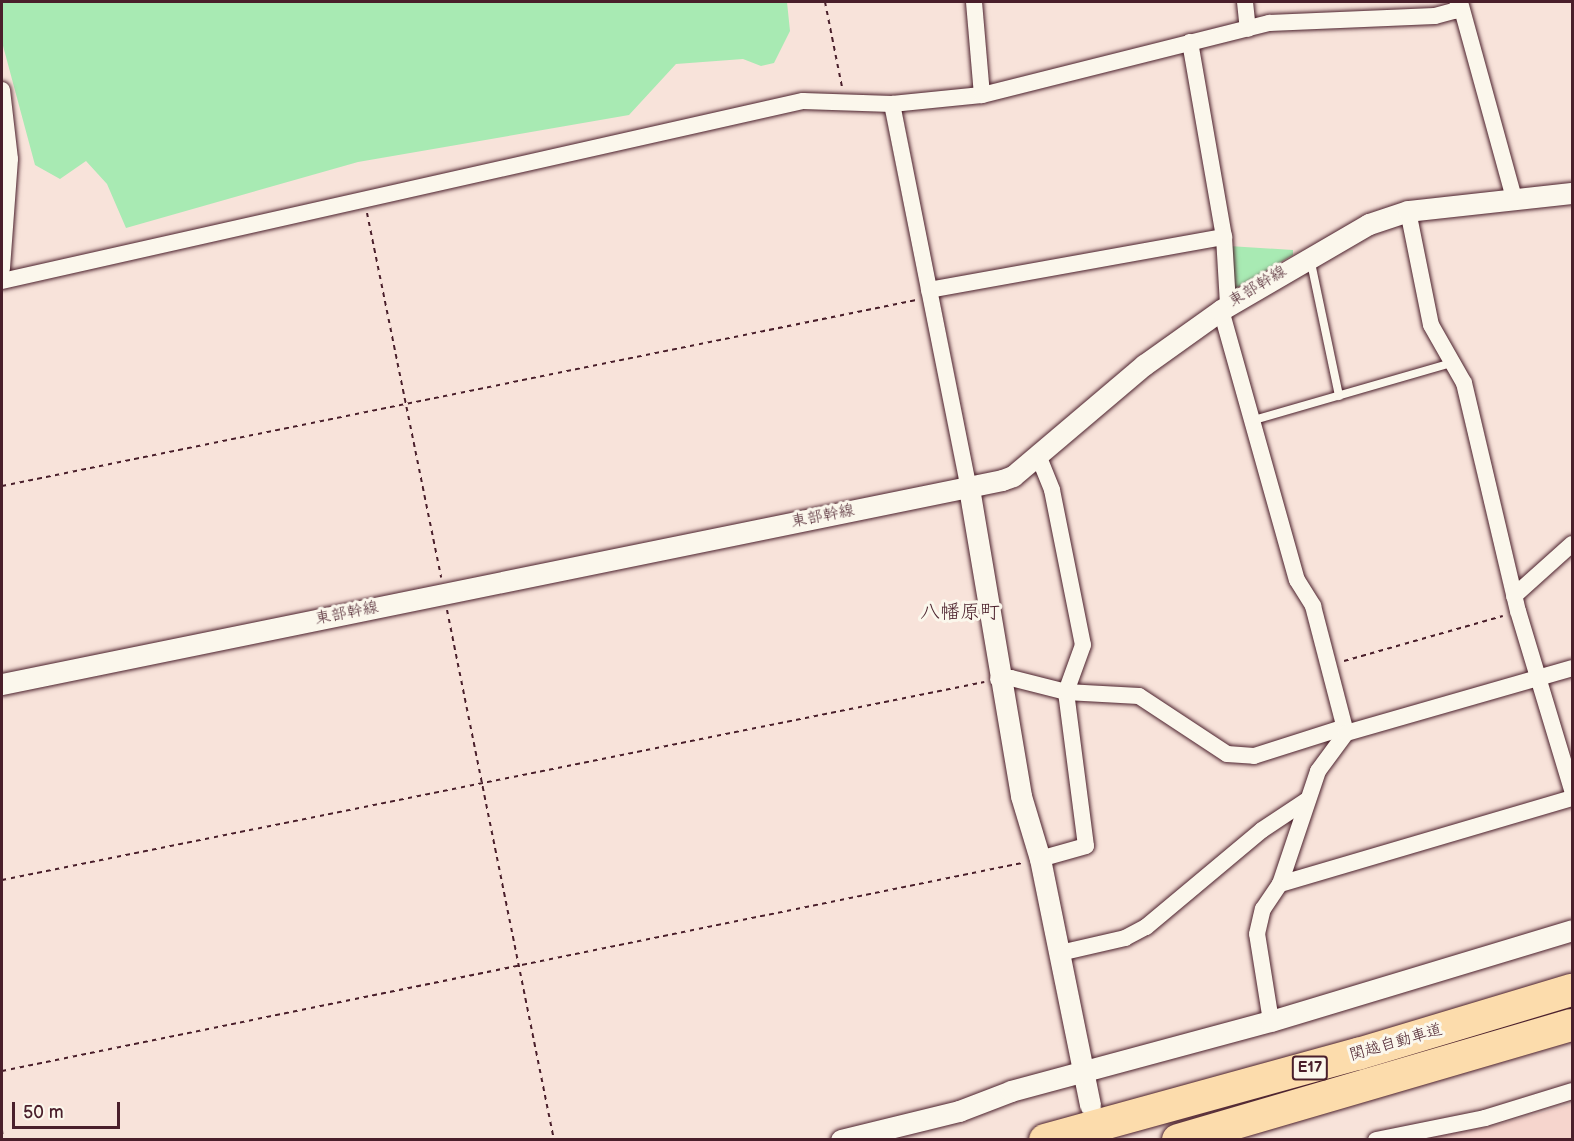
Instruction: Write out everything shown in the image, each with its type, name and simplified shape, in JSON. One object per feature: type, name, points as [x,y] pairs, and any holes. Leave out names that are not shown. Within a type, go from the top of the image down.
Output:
[{"type":"highway","name":"関越自動車道","points":[[1045,1140],[1358,1054],[1572,990]]},
{"type":"highway","name":"関越自動車道","points":[[1178,1140],[1572,1025]]},
{"type":"street","points":[[974,2],[982,95]]},
{"type":"street","points":[[1245,2],[1248,29]]},
{"type":"street","points":[[2,281],[364,198],[803,102],[892,104],[982,95],[1269,23],[1435,16],[1454,11],[1459,4]]},
{"type":"street","points":[[1459,4],[1515,201]]},
{"type":"street","points":[[1190,42],[1224,237],[1225,307],[1297,580],[1313,606],[1344,730],[1318,771],[1280,884],[1263,909],[1257,934],[1271,1021]]},
{"type":"street","points":[[2,90],[10,159],[2,269]]},
{"type":"street","points":[[892,104],[969,488],[998,679],[1020,796],[1040,859],[1090,1105]]},
{"type":"street","name":"東部幹線","points":[[2,684],[969,488],[1013,476],[1117,386],[1225,307],[1379,219],[1408,211],[1572,193]]},
{"type":"street","points":[[1408,211],[1431,325],[1464,383],[1516,604],[1572,790]]},
{"type":"street","points":[[930,293],[1224,237]]},
{"type":"street","points":[[1038,455],[1052,490],[1083,645],[1066,692],[1086,846],[1040,859]]},
{"type":"street","points":[[1516,604],[1572,544]]},
{"type":"street","points":[[998,679],[1011,678],[1066,692],[1139,696],[1227,754],[1254,756],[1572,668]]},
{"type":"street","points":[[1280,884],[1572,798]]},
{"type":"street","points":[[1060,953],[1125,938],[1146,927],[1262,830],[1307,800]]},
{"type":"street","points":[[841,1140],[959,1111],[1011,1091],[1271,1021],[1572,930]]},
{"type":"street","points":[[1376,1140],[1485,1118],[1572,1091]]},
{"type":"lane","points":[[1310,257],[1339,396]]},
{"type":"lane","points":[[1254,420],[1452,363]]},
{"type":"path","points":[[825,2],[845,103]]},
{"type":"path","points":[[364,198],[554,1140]]},
{"type":"path","points":[[2,486],[930,293]]},
{"type":"path","points":[[1327,666],[1516,604]]},
{"type":"path","points":[[2,880],[998,679]]},
{"type":"path","points":[[2,1071],[1040,859]]},
{"type":"path","points":[[2,1130],[3,1140]]},
{"type":"shaded area","points":[[1572,1104],[1572,1139],[1421,1139],[1496,1125]]},
{"type":"green space","points":[[2,2],[787,2],[790,31],[774,63],[761,66],[743,59],[676,64],[629,115],[358,162],[126,228],[107,184],[86,161],[60,179],[35,165],[2,42]]},
{"type":"green space","points":[[1229,246],[1293,250],[1293,255],[1231,291]]},
{"type":"district","name":"八幡原町","points":[[960,612]]}]
